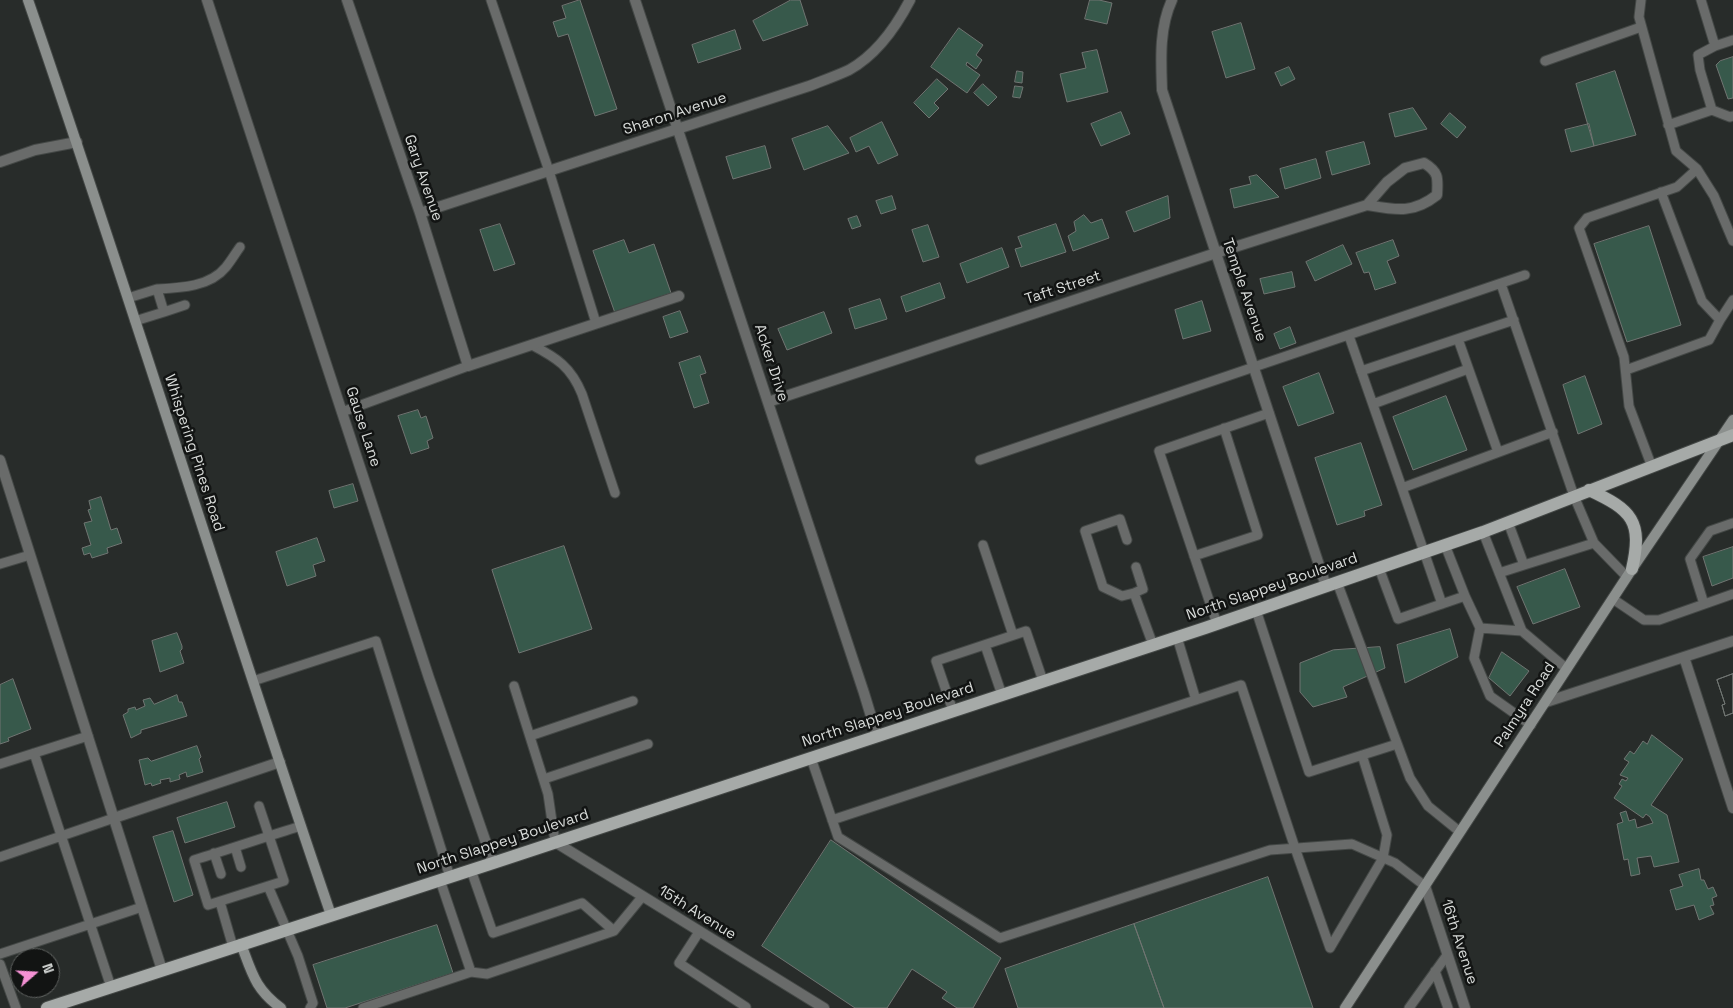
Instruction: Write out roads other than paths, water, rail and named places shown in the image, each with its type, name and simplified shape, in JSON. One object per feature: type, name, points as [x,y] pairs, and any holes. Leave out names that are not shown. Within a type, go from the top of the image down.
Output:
[{"type":"main road","name":"North Slappey Boulevard","points":[[46,1008],[493,863],[1217,624],[1483,532],[1733,435]]},
{"type":"main road","points":[[1589,490],[1614,502],[1624,511],[1635,527],[1636,551],[1630,573]]},
{"type":"street","name":"Whispering Pines Road","points":[[28,0],[77,142],[331,915]]},
{"type":"street","name":"Gause Lane","points":[[207,0],[429,678],[493,863]]},
{"type":"street","name":"Gary Avenue","points":[[348,0],[420,213],[468,366]]},
{"type":"street","name":"Acker Drive","points":[[635,0],[864,693],[876,736]]},
{"type":"street","name":"Sharon Avenue","points":[[420,213],[809,86],[849,69],[869,54],[885,38],[902,16],[910,0]]},
{"type":"street","name":"Temple Avenue","points":[[1172,0],[1166,12],[1162,40],[1162,90],[1269,413],[1331,584]]},
{"type":"street","points":[[0,162],[35,150],[77,142]]},
{"type":"street","name":"Taft Street","points":[[768,402],[1367,205],[1392,209],[1415,209],[1429,202],[1437,195],[1438,180],[1434,169],[1424,164],[1405,168],[1387,182],[1367,205]]},
{"type":"street","points":[[468,366],[679,296]]},
{"type":"street","name":"Palmyra Road","points":[[1345,1008],[1613,598],[1733,420]]},
{"type":"street","points":[[0,460],[162,970]]},
{"type":"street","points":[[1546,702],[1733,641]]},
{"type":"street","points":[[1684,657],[1733,808]]},
{"type":"street","points":[[114,818],[280,762]]},
{"type":"street","name":"15th Avenue","points":[[555,842],[824,1008]]},
{"type":"street","name":"16th Avenue","points":[[1425,886],[1465,1008]]},
{"type":"street","points":[[237,946],[257,985],[268,998],[281,1008]]},
{"type":"lane","points":[[491,0],[549,171],[596,323]]},
{"type":"lane","points":[[1641,0],[1639,16],[1676,151],[1697,169],[1714,196],[1733,241]]},
{"type":"lane","points":[[1701,0],[1715,46]]},
{"type":"lane","points":[[1545,61],[1642,27]]},
{"type":"lane","points":[[1712,110],[1700,70],[1698,54],[1733,40]]},
{"type":"lane","points":[[1668,126],[1712,110],[1730,117],[1733,116]]},
{"type":"lane","points":[[1652,467],[1630,406],[1624,357],[1578,228],[1587,218],[1677,187],[1697,169]]},
{"type":"lane","points":[[1661,192],[1702,302],[1720,320]]},
{"type":"lane","points":[[128,298],[157,289],[182,288],[214,278],[226,268],[240,248]]},
{"type":"lane","points":[[980,460],[1525,276]]},
{"type":"lane","points":[[1502,284],[1574,496],[1594,543],[1630,573]]},
{"type":"lane","points":[[157,289],[164,312]]},
{"type":"lane","points":[[1626,370],[1709,340],[1733,300]]},
{"type":"lane","points":[[135,321],[185,306]]},
{"type":"lane","points":[[1361,371],[1514,320]]},
{"type":"lane","points":[[1348,336],[1442,604]]},
{"type":"lane","points":[[1458,339],[1498,452]]},
{"type":"lane","points":[[532,345],[560,362],[576,379],[615,493]]},
{"type":"lane","points":[[342,412],[468,366]]},
{"type":"lane","points":[[1373,404],[1468,369]]},
{"type":"lane","points":[[1217,624],[1159,451],[1269,413]]},
{"type":"lane","points":[[1194,556],[1258,535],[1224,428]]},
{"type":"lane","points":[[1402,488],[1552,432]]},
{"type":"lane","points":[[1127,540],[1120,519],[1085,531],[1103,587],[1122,596],[1144,588],[1136,567]]},
{"type":"lane","points":[[1508,522],[1524,565]]},
{"type":"lane","points":[[1704,604],[1690,559],[1710,531],[1733,523]]},
{"type":"lane","points":[[1483,532],[1522,631],[1567,669]]},
{"type":"lane","points":[[1499,573],[1594,543]]},
{"type":"lane","points":[[983,544],[1012,635]]},
{"type":"lane","points":[[1446,545],[1465,596],[1480,628],[1474,658],[1490,696],[1530,724]]},
{"type":"lane","points":[[0,564],[30,555]]},
{"type":"lane","points":[[1379,568],[1398,619],[1465,596]]},
{"type":"lane","points":[[1331,584],[1410,778],[1428,806],[1460,832]]},
{"type":"lane","points":[[1134,592],[1153,645]]},
{"type":"lane","points":[[1613,598],[1644,620],[1659,620],[1733,594]]},
{"type":"lane","points":[[1256,610],[1309,772],[1396,744]]},
{"type":"lane","points":[[1480,628],[1522,631]]},
{"type":"lane","points":[[953,711],[936,661],[1012,635],[1026,631],[1043,681]]},
{"type":"lane","points":[[1177,637],[1196,700]]},
{"type":"lane","points":[[253,681],[376,641],[471,972]]},
{"type":"lane","points":[[985,645],[1002,695]]},
{"type":"lane","points":[[832,820],[1241,685],[1294,848],[1330,948],[1383,858],[1387,835],[1362,755]]},
{"type":"lane","points":[[514,686],[548,794],[555,842]]},
{"type":"lane","points":[[530,736],[633,701]]},
{"type":"lane","points":[[0,764],[88,736]]},
{"type":"lane","points":[[544,779],[648,744]]},
{"type":"lane","points":[[34,753],[110,987]]},
{"type":"lane","points":[[811,758],[838,837],[1000,938],[1270,850],[1352,844],[1395,863],[1425,886]]},
{"type":"lane","points":[[259,806],[269,836],[284,881],[208,905],[194,860],[214,853],[235,847],[269,836],[301,826]]},
{"type":"lane","points":[[0,856],[114,818]]},
{"type":"lane","points":[[235,847],[241,867]]},
{"type":"lane","points":[[214,853],[221,874]]},
{"type":"lane","points":[[471,870],[493,933],[582,903],[614,932]]},
{"type":"lane","points":[[246,882],[249,892]]},
{"type":"lane","points":[[268,886],[298,956],[314,1003],[310,1008]]},
{"type":"lane","points":[[226,890],[224,900],[237,946]]},
{"type":"lane","points":[[363,1008],[471,972],[487,974],[614,932],[642,897]]},
{"type":"lane","points":[[0,954],[142,906]]},
{"type":"lane","points":[[699,932],[679,963],[746,1007]]},
{"type":"lane","points":[[1409,1008],[1447,955]]},
{"type":"lane","points":[[0,964],[16,1008]]},
{"type":"lane","points":[[1435,971],[1448,1008]]}]
